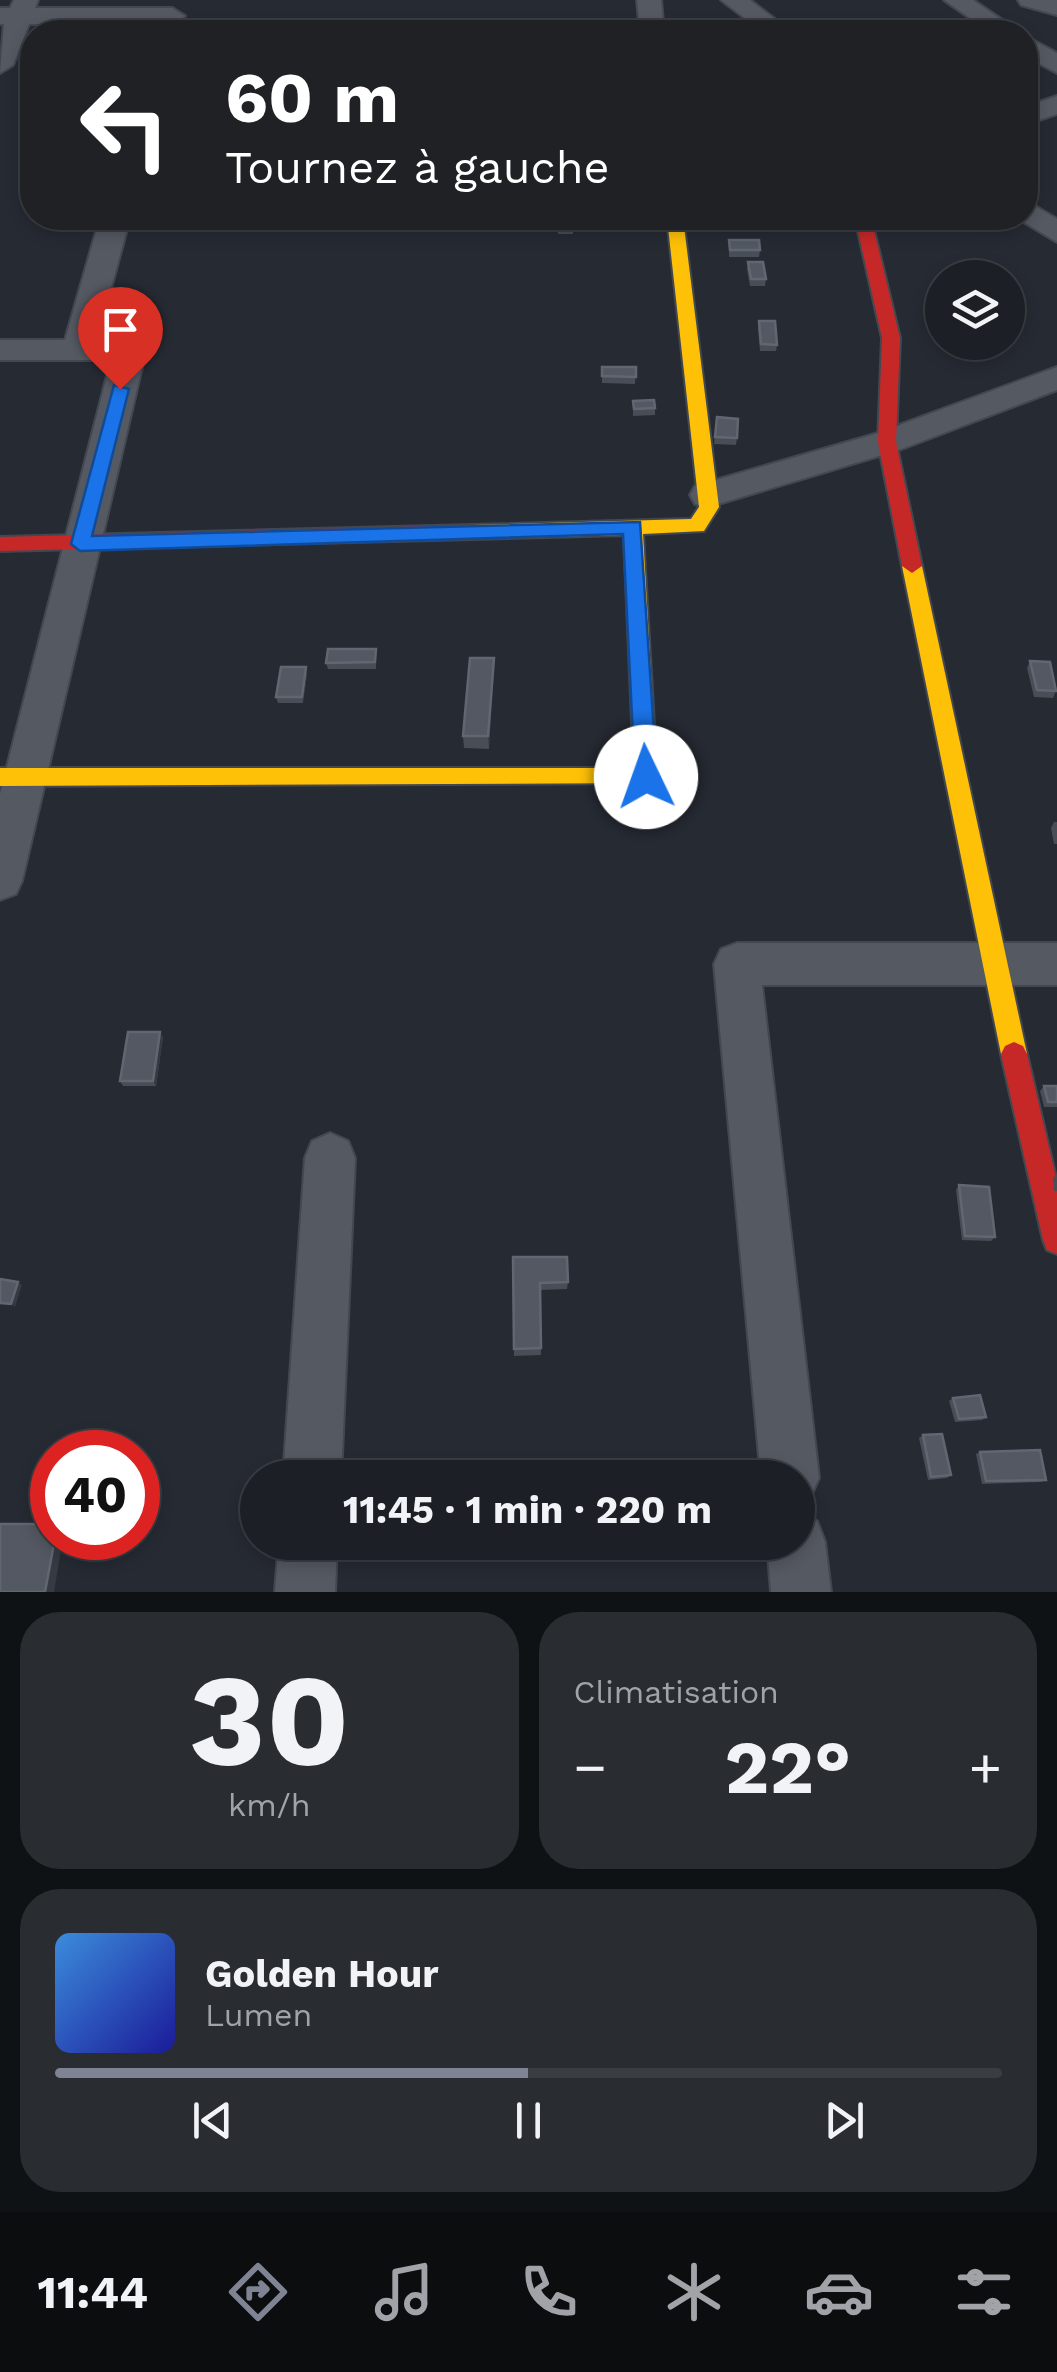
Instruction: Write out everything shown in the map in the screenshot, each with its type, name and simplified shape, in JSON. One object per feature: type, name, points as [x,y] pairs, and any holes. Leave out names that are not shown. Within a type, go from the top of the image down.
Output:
[{"type":"street","points":[[733,0],[762,20]]},
{"type":"street","points":[[956,0],[988,20]]},
{"type":"street","points":[[1030,0],[1057,7]]},
{"type":"street","points":[[0,65],[15,10],[176,10]]},
{"type":"street","points":[[78,350],[113,230]]},
{"type":"street","points":[[0,544],[697,526],[710,506],[675,230]]},
{"type":"street","points":[[866,230],[891,338],[887,442],[993,964],[1057,1240]]},
{"type":"street","points":[[0,350],[130,350],[80,544],[12,776],[0,881]]},
{"type":"street","points":[[708,495],[887,442],[1057,378]]},
{"type":"street","points":[[12,776],[646,777],[633,527]]},
{"type":"street","points":[[788,1460],[738,964],[1057,964]]},
{"type":"street","points":[[313,1460],[330,1158]]},
{"type":"street","points":[[305,1592],[307,1560]]},
{"type":"street","points":[[798,1560],[801,1592]]},
{"type":"building","points":[[729,240],[759,240],[760,250],[730,250]]},
{"type":"building","points":[[748,262],[763,262],[766,279],[751,279]]},
{"type":"building","points":[[759,321],[775,321],[777,345],[761,344]]},
{"type":"building","points":[[602,367],[636,367],[636,377],[602,376]]},
{"type":"building","points":[[654,400],[655,408],[634,409],[633,401]]},
{"type":"building","points":[[717,417],[738,419],[737,438],[715,437]]},
{"type":"building","points":[[328,649],[376,649],[375,662],[326,663]]},
{"type":"building","points":[[470,658],[494,658],[488,736],[463,736]]},
{"type":"building","points":[[1030,661],[1050,662],[1056,691],[1037,690]]},
{"type":"building","points":[[281,667],[306,667],[302,697],[276,697]]},
{"type":"building","points":[[128,1032],[160,1032],[153,1081],[120,1081]]},
{"type":"building","points":[[1044,1086],[1057,1086],[1057,1102],[1048,1102]]},
{"type":"building","points":[[959,1185],[989,1187],[995,1237],[965,1236]]},
{"type":"building","points":[[513,1257],[567,1257],[568,1282],[540,1283],[541,1348],[514,1349]]},
{"type":"building","points":[[0,1279],[18,1282],[11,1304],[0,1303]]},
{"type":"building","points":[[980,1395],[986,1417],[959,1419],[953,1398]]},
{"type":"building","points":[[942,1434],[951,1475],[931,1477],[923,1435]]},
{"type":"building","points":[[1040,1450],[1046,1480],[986,1481],[980,1452]]},
{"type":"building","points":[[0,1524],[30,1524],[30,1560],[51,1560],[45,1592],[0,1592]]},
{"type":"traffic: slow","points":[[472,532],[697,526],[709,507],[676,230]]},
{"type":"traffic: slow","points":[[0,777],[646,777],[633,527]]},
{"type":"traffic: slow","points":[[912,566],[1014,1054]]},
{"type":"traffic: jam","points":[[866,230],[891,338],[887,442],[912,566]]},
{"type":"traffic: jam","points":[[0,544],[472,532]]},
{"type":"traffic: jam","points":[[1014,1054],[1057,1240]]},
{"type":"route","points":[[120,389],[80,544],[633,527],[646,777]]}]
